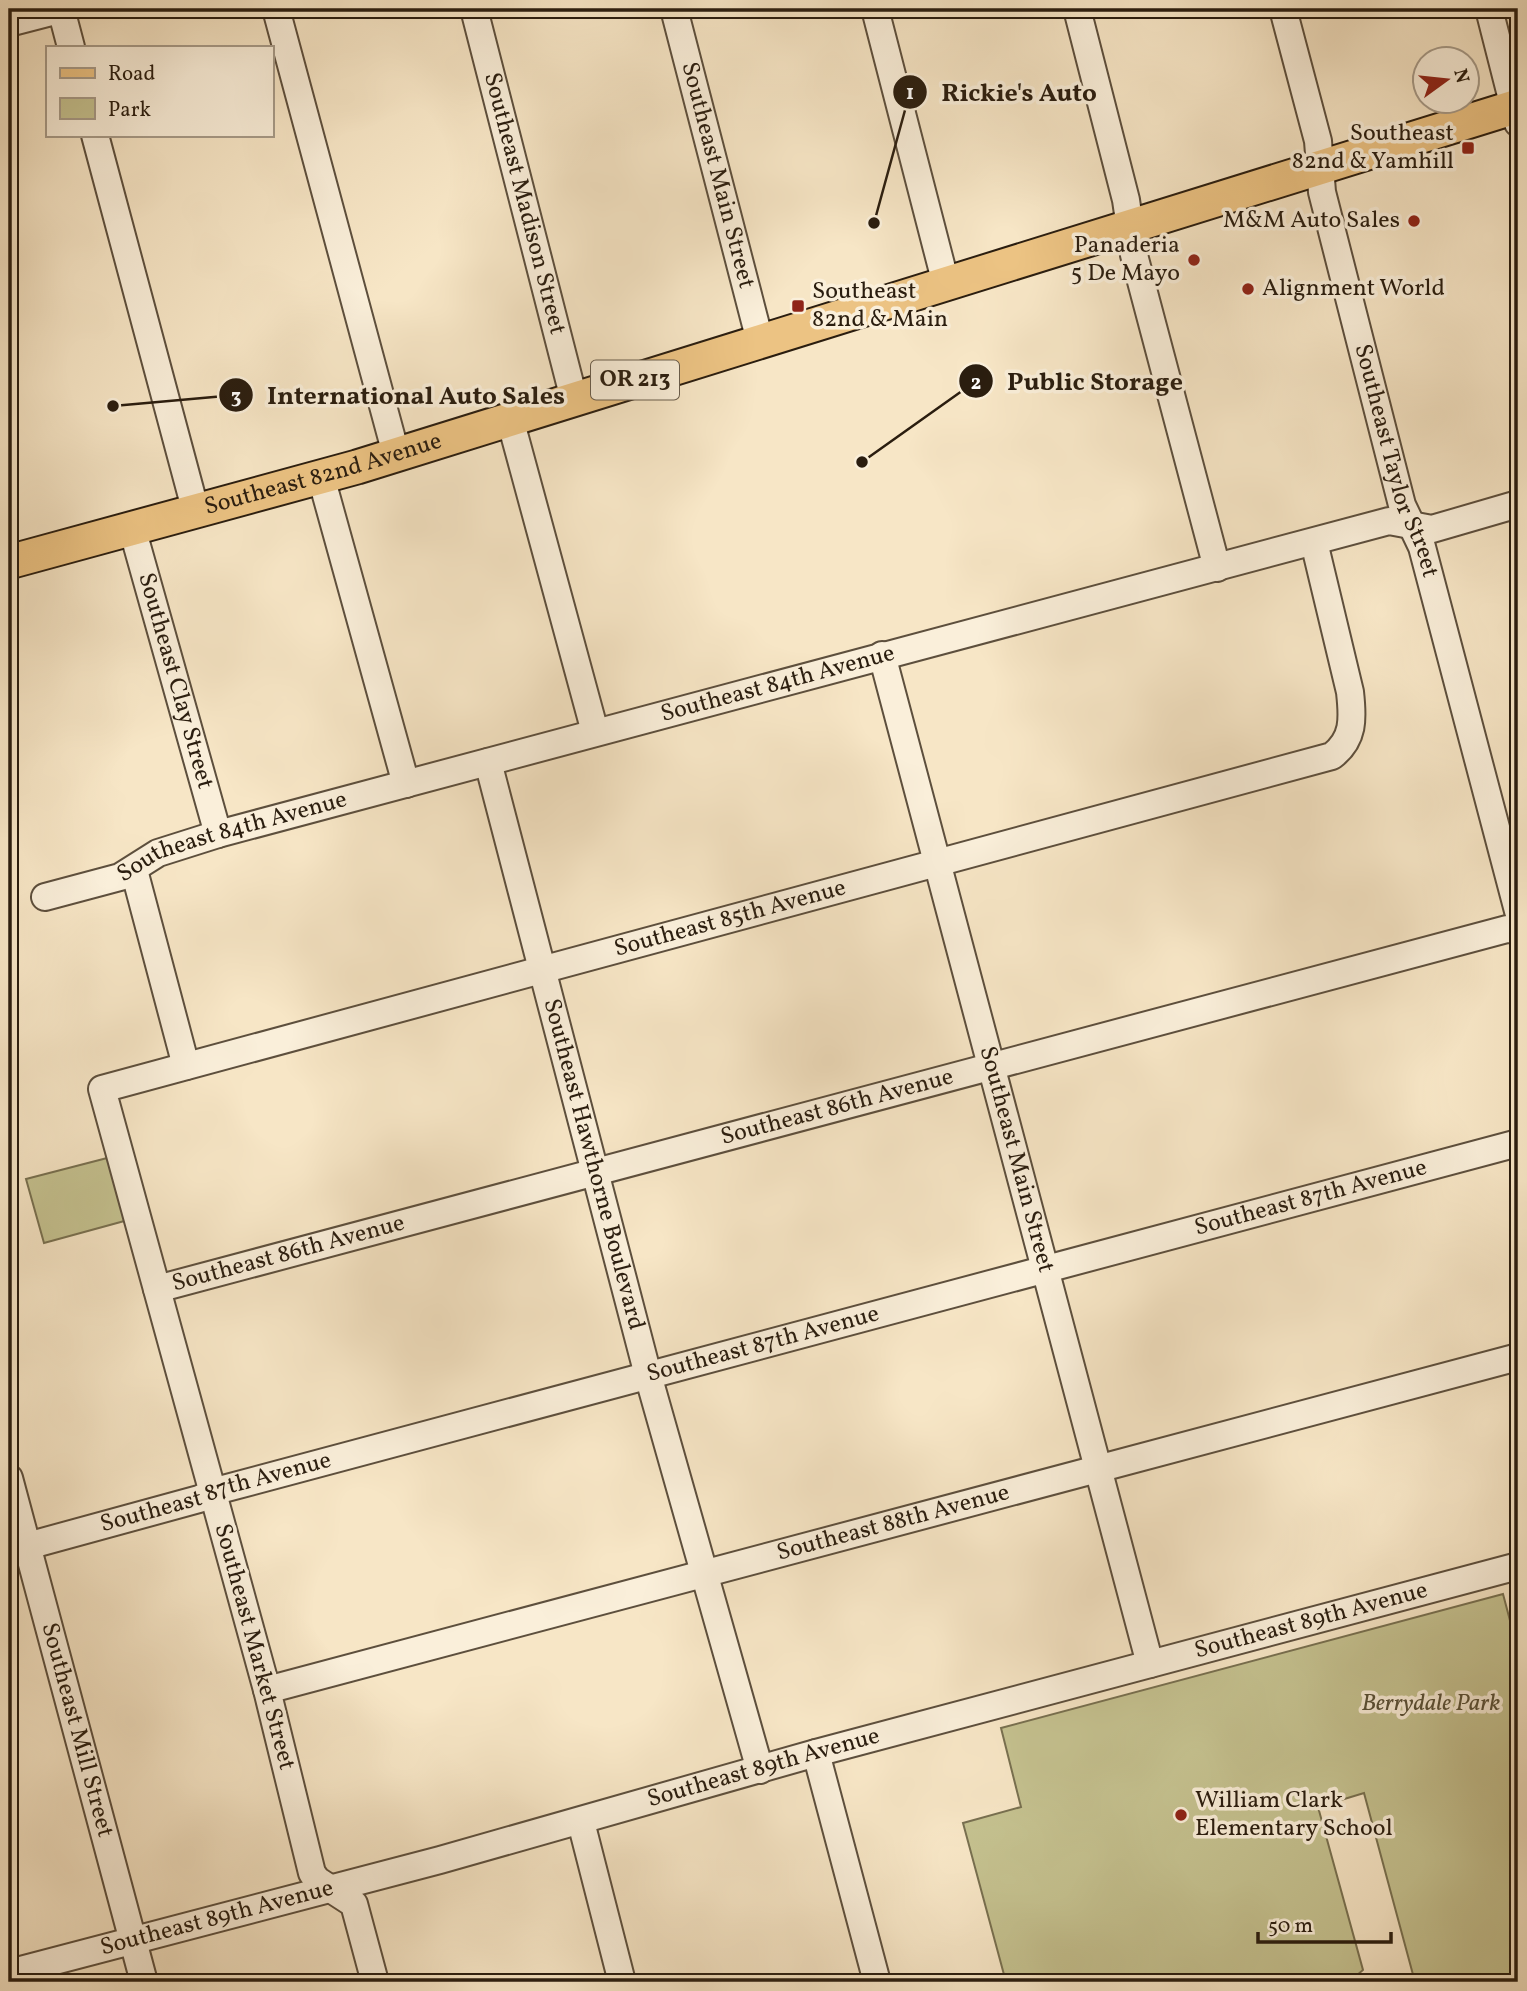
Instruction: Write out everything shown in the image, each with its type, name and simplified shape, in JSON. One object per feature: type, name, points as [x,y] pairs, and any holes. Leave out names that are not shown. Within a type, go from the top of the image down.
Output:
[{"type":"main road","name":"Southeast 82nd Avenue","points":[[9,562],[321,477],[1320,169],[1517,112]]},
{"type":"street","points":[[9,23],[62,9],[71,46]]},
{"type":"street","points":[[276,9],[396,454]]},
{"type":"street","name":"Southeast Madison Street","points":[[474,9],[573,399]]},
{"type":"street","name":"Southeast Main Street","points":[[674,9],[760,341]]},
{"type":"street","points":[[875,9],[946,284]]},
{"type":"street","points":[[1077,9],[1126,200],[1134,255],[1217,568]]},
{"type":"street","name":"Southeast Taylor Street","points":[[1283,9],[1318,141],[1324,201],[1399,494],[1422,547],[1518,911]]},
{"type":"street","points":[[1489,9],[1517,112]]},
{"type":"street","points":[[95,136],[196,512]]},
{"type":"street","points":[[510,419],[594,732]]},
{"type":"street","points":[[321,477],[406,784]]},
{"type":"street","name":"Southeast 84th Avenue","points":[[45,897],[134,870],[158,852],[218,834],[881,655],[1390,521],[1432,529],[1518,504]]},
{"type":"street","name":"Southeast Clay Street","points":[[132,528],[218,834]]},
{"type":"street","name":"Southeast 85th Avenue","points":[[102,1088],[1332,756],[1345,746],[1353,717],[1350,692],[1314,542]]},
{"type":"street","name":"Southeast Main Street","points":[[881,655],[1150,1664]]},
{"type":"street","name":"Southeast Hawthorne Boulevard","points":[[488,762],[544,967],[648,1375],[760,1770]]},
{"type":"street","points":[[134,870],[186,1066]]},
{"type":"street","name":"Southeast 86th Avenue","points":[[157,1289],[991,1065],[1507,929],[1518,930]]},
{"type":"street","name":"Southeast Market Street","points":[[102,1088],[267,1690],[312,1873],[357,1909],[375,1982]]},
{"type":"street","name":"Southeast 87th Avenue","points":[[18,1548],[648,1375],[1518,1143]]},
{"type":"street","name":"Southeast 88th Avenue","points":[[267,1690],[1096,1467],[1518,1357]]},
{"type":"street","name":"Southeast Mill Street","points":[[9,1478],[18,1548],[144,1982]]},
{"type":"street","name":"Southeast 89th Avenue","points":[[9,1973],[581,1822],[816,1753],[1319,1622],[1518,1566]]},
{"type":"street","points":[[816,1753],[877,1982]]},
{"type":"street","points":[[581,1822],[622,1982]]},
{"type":"green space","points":[[111,1157],[128,1220],[44,1243],[26,1179]]},
{"type":"green space","name":"William Clark Elementary School","points":[[1503,1594],[1518,1651],[1518,1982],[1415,1982],[1364,1793],[1318,1807],[1363,1970],[1349,1982],[1006,1982],[963,1823],[1021,1807],[1001,1728]]},
{"type":"place","name":"Southeast 82nd & Yamhill","points":[[1468,148]]},
{"type":"place","name":"M&M Auto Sales","points":[[1414,221]]},
{"type":"place","name":"Rickie's Auto","points":[[874,223]]},
{"type":"place","name":"Panaderia 5 De Mayo","points":[[1194,260]]},
{"type":"place","name":"Alignment World","points":[[1248,289]]},
{"type":"place","name":"Southeast 82nd & Main","points":[[798,306]]},
{"type":"place","name":"International Auto Sales","points":[[113,406]]},
{"type":"place","name":"Public Storage","points":[[862,462]]},
{"type":"place","name":"William Clark Elementary School","points":[[1181,1815]]},
{"type":"park label","name":"Berrydale Park","points":[[1431,1704]]}]
